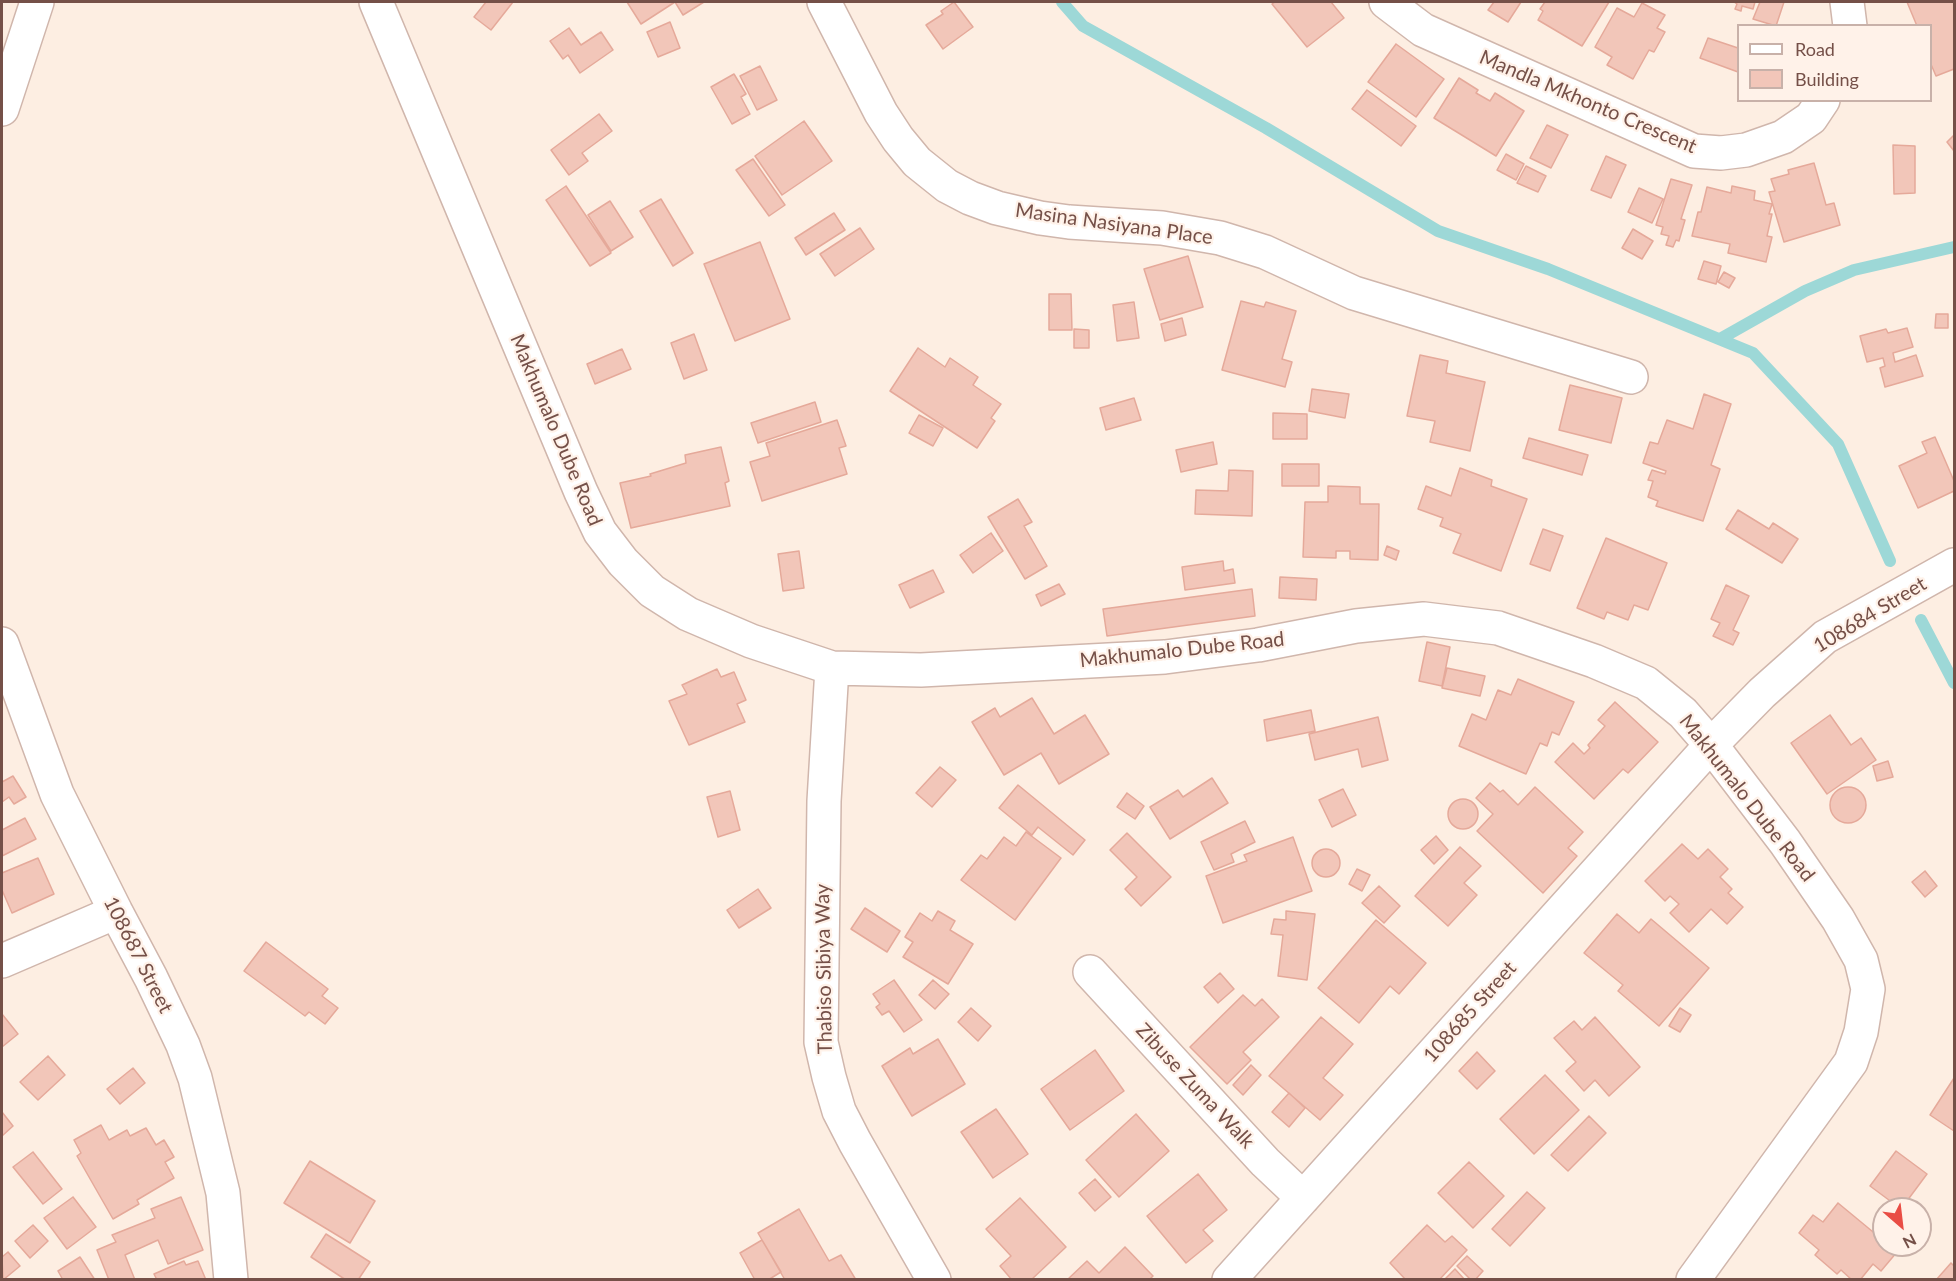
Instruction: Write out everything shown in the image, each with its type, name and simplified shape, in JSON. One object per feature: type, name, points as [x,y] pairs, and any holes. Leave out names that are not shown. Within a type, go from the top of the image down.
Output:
[{"type":"street","points":[[2,109],[37,2]]},
{"type":"street","name":"Makhumalo Dube Road","points":[[376,2],[581,492],[600,532],[623,562],[652,591],[688,614],[751,641],[832,668],[921,670],[1165,657],[1258,645],[1356,626],[1424,619],[1498,628],[1594,661],[1646,684],[1683,713],[1711,745],[1785,842],[1838,920],[1861,960],[1868,989],[1861,1032],[1851,1062],[1693,1280]]},
{"type":"street","name":"Masina Nasiyana Place","points":[[824,2],[881,113],[898,139],[917,162],[947,186],[969,198],[997,208],[1040,218],[1162,228],[1220,238],[1265,252],[1354,293],[1631,377]]},
{"type":"street","name":"Mandla Mkhonto Crescent","points":[[1386,2],[1422,30],[1694,151],[1721,153],[1746,150],[1784,137],[1811,118],[1822,102]]},
{"type":"street","points":[[1847,2],[1850,24]]},
{"type":"street","name":"108684 Street","points":[[1711,745],[1784,673],[1825,637],[1954,565]]},
{"type":"street","name":"108687 Street","points":[[2,644],[57,794],[161,997],[195,1078],[223,1193],[231,1280]]},
{"type":"street","name":"Thabiso Sibiya Way","points":[[832,668],[824,801],[821,1042],[839,1111],[934,1280]]},
{"type":"street","name":"108685 Street","points":[[1229,1280],[1711,745]]},
{"type":"street","points":[[2,961],[116,912]]},
{"type":"street","name":"Zibuse Zuma Walk","points":[[1090,972],[1265,1162],[1303,1198]]},
{"type":"building","points":[[486,2],[513,2],[491,30],[474,17]]},
{"type":"building","points":[[627,2],[675,2],[641,24]]},
{"type":"building","points":[[675,2],[704,2],[683,15]]},
{"type":"building","points":[[954,2],[973,27],[943,49],[926,25],[943,14],[941,11]]},
{"type":"building","points":[[1275,2],[1331,2],[1344,18],[1307,47],[1272,4]]},
{"type":"building","points":[[1494,2],[1521,2],[1508,22],[1488,10]]},
{"type":"building","points":[[1545,2],[1609,2],[1582,46],[1538,20],[1543,11],[1540,9]]},
{"type":"building","points":[[1734,2],[1755,2],[1753,9],[1742,6],[1741,11],[1735,9],[1737,4]]},
{"type":"building","points":[[1760,2],[1784,2],[1777,24],[1753,19]]},
{"type":"building","points":[[1907,2],[1954,2],[1954,69],[1936,76],[1932,67],[1932,24],[1916,24]]},
{"type":"building","points":[[1642,3],[1665,15],[1657,28],[1665,32],[1654,52],[1649,50],[1633,79],[1607,65],[1612,57],[1595,47],[1617,8],[1634,17]]},
{"type":"building","points":[[670,22],[680,48],[658,57],[647,32]]},
{"type":"building","points":[[569,28],[581,45],[601,32],[613,50],[580,73],[568,55],[563,59],[550,41]]},
{"type":"building","points":[[1708,38],[1737,48],[1737,72],[1700,58]]},
{"type":"building","points":[[1396,44],[1444,79],[1416,117],[1368,82]]},
{"type":"building","points":[[760,66],[777,100],[757,110],[740,76]]},
{"type":"building","points":[[734,74],[746,94],[741,97],[750,114],[732,124],[711,87]]},
{"type":"building","points":[[1459,78],[1478,90],[1476,93],[1490,101],[1495,93],[1524,111],[1496,156],[1434,118]]},
{"type":"building","points":[[1367,90],[1416,126],[1401,146],[1352,109]]},
{"type":"building","points":[[599,114],[612,131],[582,153],[588,161],[569,175],[551,150]]},
{"type":"building","points":[[804,121],[832,161],[782,195],[755,156]]},
{"type":"building","points":[[1547,125],[1568,135],[1551,168],[1530,158]]},
{"type":"building","points":[[1954,135],[1954,151],[1947,142]]},
{"type":"building","points":[[1893,145],[1915,146],[1915,193],[1894,194]]},
{"type":"building","points":[[1506,154],[1524,164],[1516,180],[1497,170]]},
{"type":"building","points":[[1606,156],[1626,165],[1611,198],[1591,190]]},
{"type":"building","points":[[753,159],[785,205],[769,216],[736,170]]},
{"type":"building","points":[[1814,163],[1826,205],[1834,203],[1840,225],[1784,242],[1769,192],[1775,191],[1771,179],[1789,174],[1788,170]]},
{"type":"building","points":[[1526,166],[1546,176],[1538,192],[1517,183]]},
{"type":"building","points":[[1671,179],[1692,185],[1681,219],[1685,220],[1679,241],[1676,240],[1673,247],[1666,245],[1669,236],[1661,234],[1663,227],[1656,225]]},
{"type":"building","points":[[566,186],[611,253],[590,266],[546,200]]},
{"type":"building","points":[[1732,186],[1755,191],[1754,200],[1772,204],[1767,236],[1772,237],[1766,262],[1728,253],[1730,244],[1692,236],[1707,187],[1731,193]]},
{"type":"building","points":[[1639,188],[1663,199],[1652,223],[1628,212]]},
{"type":"building","points":[[661,199],[693,253],[673,266],[640,211]]},
{"type":"building","points":[[610,201],[633,237],[611,251],[588,215]]},
{"type":"building","points":[[834,213],[845,230],[806,255],[795,238]]},
{"type":"building","points":[[860,228],[874,249],[835,276],[820,254]]},
{"type":"building","points":[[1633,229],[1653,241],[1642,259],[1622,248]]},
{"type":"building","points":[[760,242],[790,319],[735,341],[704,264]]},
{"type":"building","points":[[1188,256],[1203,307],[1160,320],[1144,269]]},
{"type":"building","points":[[1704,261],[1721,266],[1716,284],[1698,279]]},
{"type":"building","points":[[1724,272],[1735,278],[1729,288],[1718,282]]},
{"type":"building","points":[[1049,294],[1071,294],[1072,330],[1049,330]]},
{"type":"building","points":[[1241,301],[1264,307],[1266,302],[1296,311],[1282,359],[1292,362],[1285,387],[1222,370]]},
{"type":"building","points":[[1134,302],[1139,338],[1117,341],[1113,305]]},
{"type":"building","points":[[1936,314],[1948,314],[1948,328],[1935,328]]},
{"type":"building","points":[[1182,318],[1186,335],[1165,341],[1161,324]]},
{"type":"building","points":[[1907,328],[1913,347],[1893,353],[1895,362],[1916,355],[1923,376],[1885,387],[1880,368],[1885,366],[1883,358],[1867,362],[1860,336],[1886,329],[1888,333]]},
{"type":"building","points":[[1074,329],[1089,330],[1089,348],[1074,348]]},
{"type":"building","points":[[694,334],[707,370],[684,379],[671,343]]},
{"type":"building","points":[[918,348],[945,367],[950,358],[978,377],[973,385],[1001,404],[991,418],[995,421],[977,448],[890,391]]},
{"type":"building","points":[[622,349],[631,369],[595,384],[587,364]]},
{"type":"building","points":[[1420,355],[1448,361],[1446,373],[1485,382],[1470,451],[1430,442],[1435,421],[1407,416]]},
{"type":"building","points":[[1570,385],[1622,398],[1611,443],[1559,430]]},
{"type":"building","points":[[1312,389],[1349,394],[1345,418],[1309,411]]},
{"type":"building","points":[[1704,394],[1731,404],[1711,465],[1720,469],[1703,521],[1656,506],[1658,501],[1648,497],[1653,481],[1648,480],[1652,470],[1665,474],[1666,471],[1643,463],[1650,442],[1658,444],[1667,420],[1693,429]]},
{"type":"building","points":[[1134,398],[1141,420],[1106,430],[1100,408]]},
{"type":"building","points":[[815,402],[821,422],[758,443],[751,423]]},
{"type":"building","points":[[1273,413],[1307,414],[1307,439],[1273,439]]},
{"type":"building","points":[[919,415],[943,428],[933,446],[909,433]]},
{"type":"building","points":[[837,420],[846,446],[839,448],[847,474],[762,501],[750,462],[770,456],[766,443]]},
{"type":"building","points":[[1935,437],[1954,481],[1954,491],[1918,508],[1899,466],[1927,453],[1922,442]]},
{"type":"building","points":[[1529,438],[1588,455],[1582,475],[1523,458]]},
{"type":"building","points":[[1213,442],[1217,464],[1181,472],[1176,450]]},
{"type":"building","points":[[721,447],[729,481],[725,483],[730,506],[631,528],[620,483],[651,476],[650,474],[686,463],[685,455]]},
{"type":"building","points":[[1282,464],[1319,464],[1319,486],[1282,486]]},
{"type":"building","points":[[1460,468],[1492,480],[1491,486],[1527,499],[1501,571],[1453,553],[1461,534],[1440,526],[1443,518],[1418,509],[1426,486],[1451,496]]},
{"type":"building","points":[[1229,470],[1253,471],[1252,516],[1195,514],[1196,490],[1228,491]]},
{"type":"building","points":[[1328,486],[1360,487],[1360,504],[1379,504],[1378,560],[1350,559],[1350,551],[1336,551],[1336,558],[1303,557],[1305,502],[1328,502]]},
{"type":"building","points":[[1018,499],[1032,522],[1024,526],[1047,566],[1025,579],[988,517]]},
{"type":"building","points":[[1738,510],[1769,529],[1773,523],[1798,539],[1782,563],[1726,529]]},
{"type":"building","points":[[1543,529],[1563,536],[1550,571],[1530,564]]},
{"type":"building","points":[[991,533],[1003,551],[973,573],[960,555]]},
{"type":"building","points":[[1606,538],[1667,563],[1648,610],[1634,605],[1628,620],[1607,612],[1604,619],[1577,608]]},
{"type":"building","points":[[1387,546],[1399,551],[1396,560],[1384,555]]},
{"type":"building","points":[[799,551],[804,588],[783,591],[778,554]]},
{"type":"building","points":[[1223,561],[1224,571],[1233,569],[1235,583],[1185,590],[1182,567]]},
{"type":"building","points":[[933,570],[944,592],[910,608],[899,585]]},
{"type":"building","points":[[1280,577],[1317,579],[1316,600],[1279,598]]},
{"type":"building","points":[[1059,584],[1065,594],[1041,606],[1036,595]]},
{"type":"building","points":[[1726,585],[1749,596],[1733,630],[1739,633],[1733,645],[1713,636],[1720,623],[1711,619]]},
{"type":"building","points":[[1252,589],[1255,616],[1107,636],[1103,609]]},
{"type":"building","points":[[1427,642],[1450,647],[1442,686],[1419,681]]},
{"type":"building","points":[[1447,668],[1485,676],[1480,696],[1442,688]]},
{"type":"building","points":[[717,669],[721,677],[734,672],[746,700],[737,704],[745,722],[689,745],[669,701],[687,694],[682,685]]},
{"type":"building","points":[[1518,679],[1574,702],[1559,735],[1552,732],[1547,746],[1540,743],[1526,774],[1459,746],[1472,714],[1486,720],[1498,690],[1511,695]]},
{"type":"building","points":[[1032,698],[1054,734],[1085,715],[1109,754],[1059,784],[1041,753],[1004,775],[972,722],[995,708],[1000,717]]},
{"type":"building","points":[[1615,702],[1658,742],[1628,773],[1623,769],[1594,799],[1555,762],[1573,743],[1584,754],[1590,748],[1588,745],[1605,726],[1598,720]]},
{"type":"building","points":[[1311,710],[1315,731],[1267,741],[1264,720]]},
{"type":"building","points":[[1830,715],[1851,745],[1861,738],[1876,760],[1827,794],[1791,743]]},
{"type":"building","points":[[1378,717],[1388,760],[1362,767],[1358,749],[1315,760],[1309,734]]},
{"type":"building","points":[[1888,761],[1893,777],[1877,781],[1873,766]]},
{"type":"building","points":[[940,767],[956,780],[932,807],[916,793]]},
{"type":"building","points":[[13,776],[26,797],[14,804],[9,797],[2,802],[2,782]]},
{"type":"building","points":[[1212,778],[1228,803],[1170,839],[1150,807],[1178,790],[1183,797]]},
{"type":"building","points":[[1490,783],[1500,792],[1503,790],[1518,805],[1535,787],[1583,832],[1568,848],[1577,856],[1543,893],[1477,831],[1493,814],[1476,798]]},
{"type":"building","points":[[1018,785],[1085,840],[1073,855],[1038,827],[1032,835],[999,808]]},
{"type":"building","points":[[1848,787],[1861,792],[1866,805],[1861,818],[1848,823],[1835,818],[1830,805],[1835,792]]},
{"type":"building","points":[[1343,789],[1356,815],[1332,827],[1319,800]]},
{"type":"building","points":[[730,791],[740,830],[718,837],[707,797]]},
{"type":"building","points":[[1127,793],[1144,806],[1135,819],[1117,807]]},
{"type":"building","points":[[1463,799],[1469,800],[1477,808],[1477,820],[1469,828],[1463,829],[1457,828],[1449,820],[1448,814],[1449,808],[1457,800]]},
{"type":"building","points":[[25,818],[36,839],[2,856],[2,830]]},
{"type":"building","points":[[1245,821],[1255,842],[1231,854],[1234,862],[1214,870],[1201,842]]},
{"type":"building","points":[[1026,832],[1061,858],[1015,920],[961,880],[981,855],[987,859],[1004,837],[1016,846]]},
{"type":"building","points":[[1127,833],[1171,877],[1141,906],[1125,889],[1137,877],[1110,850]]},
{"type":"building","points":[[1436,836],[1448,850],[1434,864],[1421,850]]},
{"type":"building","points":[[1293,837],[1312,891],[1223,923],[1206,876],[1247,861],[1244,855]]},
{"type":"building","points":[[1682,844],[1698,859],[1708,849],[1728,869],[1720,877],[1732,889],[1728,893],[1743,907],[1727,924],[1711,909],[1689,932],[1670,913],[1679,904],[1670,896],[1665,901],[1645,881]]},
{"type":"building","points":[[1460,847],[1481,866],[1464,883],[1477,895],[1448,926],[1415,896]]},
{"type":"building","points":[[1326,849],[1336,853],[1340,863],[1336,873],[1326,877],[1316,873],[1312,863],[1316,853]]},
{"type":"building","points":[[38,858],[54,894],[12,913],[2,890],[2,873]]},
{"type":"building","points":[[1357,869],[1370,875],[1362,891],[1349,884]]},
{"type":"building","points":[[1925,871],[1937,886],[1925,897],[1912,882]]},
{"type":"building","points":[[1379,886],[1400,906],[1384,923],[1362,903]]},
{"type":"building","points":[[758,889],[771,908],[739,928],[727,910]]},
{"type":"building","points":[[865,908],[900,931],[887,952],[851,929]]},
{"type":"building","points":[[938,911],[955,921],[950,930],[973,944],[948,984],[903,957],[913,942],[905,937],[920,913],[932,921]]},
{"type":"building","points":[[1286,911],[1315,914],[1307,980],[1278,976],[1283,935],[1271,934],[1274,919],[1286,920]]},
{"type":"building","points":[[1617,914],[1639,933],[1651,919],[1709,968],[1659,1026],[1618,991],[1623,985],[1584,953]]},
{"type":"building","points":[[1376,920],[1426,963],[1399,994],[1390,986],[1359,1023],[1318,988]]},
{"type":"building","points":[[266,942],[328,989],[322,996],[338,1008],[325,1024],[309,1012],[305,1016],[244,971]]},
{"type":"building","points":[[1220,973],[1234,989],[1218,1003],[1204,987]]},
{"type":"building","points":[[894,980],[922,1020],[904,1032],[889,1011],[882,1015],[876,1007],[880,1004],[873,994]]},
{"type":"building","points":[[933,980],[949,994],[935,1009],[919,995]]},
{"type":"building","points":[[1243,995],[1255,1006],[1262,999],[1279,1017],[1243,1052],[1251,1060],[1227,1084],[1190,1047]]},
{"type":"building","points":[[971,1008],[991,1026],[978,1041],[958,1022]]},
{"type":"building","points":[[1680,1008],[1691,1015],[1680,1032],[1669,1026]]},
{"type":"building","points":[[2,1014],[18,1034],[2,1047]]},
{"type":"building","points":[[1321,1017],[1353,1044],[1323,1078],[1343,1095],[1320,1120],[1269,1076]]},
{"type":"building","points":[[1595,1017],[1640,1067],[1609,1096],[1595,1080],[1584,1091],[1566,1071],[1576,1062],[1554,1038],[1574,1021],[1582,1030]]},
{"type":"building","points":[[938,1039],[965,1084],[912,1116],[882,1066],[910,1048],[913,1054]]},
{"type":"building","points":[[1095,1050],[1124,1091],[1070,1130],[1041,1089]]},
{"type":"building","points":[[1477,1052],[1495,1071],[1477,1089],[1459,1071]]},
{"type":"building","points":[[48,1056],[65,1075],[38,1100],[20,1082]]},
{"type":"building","points":[[1251,1065],[1261,1075],[1243,1095],[1233,1085]]},
{"type":"building","points":[[133,1068],[145,1083],[120,1104],[107,1089]]},
{"type":"building","points":[[1545,1075],[1579,1110],[1534,1154],[1500,1119]]},
{"type":"building","points":[[1954,1078],[1954,1131],[1930,1115]]},
{"type":"building","points":[[1289,1093],[1305,1108],[1289,1127],[1272,1112]]},
{"type":"building","points":[[996,1109],[1028,1154],[993,1178],[961,1132]]},
{"type":"building","points":[[2,1112],[13,1126],[2,1136]]},
{"type":"building","points":[[1136,1114],[1169,1151],[1119,1197],[1086,1160]]},
{"type":"building","points":[[1589,1116],[1606,1133],[1568,1171],[1551,1155]]},
{"type":"building","points":[[101,1125],[109,1140],[127,1130],[130,1136],[146,1128],[156,1145],[164,1140],[174,1157],[165,1162],[174,1178],[137,1200],[139,1204],[113,1219],[77,1156],[81,1153],[74,1140]]},
{"type":"building","points":[[1896,1151],[1927,1174],[1910,1197],[1885,1197],[1870,1186]]},
{"type":"building","points":[[33,1152],[62,1189],[43,1204],[13,1167]]},
{"type":"building","points":[[310,1161],[375,1201],[350,1243],[284,1203]]},
{"type":"building","points":[[1469,1162],[1504,1196],[1473,1228],[1438,1193]]},
{"type":"building","points":[[1198,1174],[1227,1210],[1203,1230],[1213,1241],[1186,1263],[1147,1216]]},
{"type":"building","points":[[1095,1179],[1111,1197],[1095,1211],[1079,1193]]},
{"type":"building","points":[[1527,1192],[1545,1208],[1510,1246],[1492,1229]]},
{"type":"building","points":[[73,1197],[96,1227],[67,1249],[44,1218]]},
{"type":"building","points":[[181,1197],[203,1250],[168,1264],[158,1240],[125,1255],[135,1280],[109,1280],[97,1250],[116,1242],[112,1235],[155,1218],[151,1209]]},
{"type":"building","points":[[1020,1198],[1066,1247],[1031,1280],[1012,1280],[1000,1266],[1011,1256],[986,1229]]},
{"type":"building","points":[[1838,1203],[1872,1231],[1872,1257],[1893,1257],[1881,1271],[1873,1264],[1860,1280],[1852,1280],[1841,1270],[1837,1274],[1815,1255],[1819,1250],[1799,1233],[1813,1215],[1823,1222]]},
{"type":"building","points":[[799,1209],[829,1261],[841,1255],[856,1280],[785,1280],[758,1233]]},
{"type":"building","points":[[33,1225],[48,1241],[30,1258],[15,1241]]},
{"type":"building","points":[[1427,1225],[1445,1242],[1452,1236],[1467,1250],[1439,1280],[1406,1280],[1390,1263]]},
{"type":"building","points":[[326,1234],[370,1262],[358,1280],[346,1280],[311,1257]]},
{"type":"building","points":[[762,1240],[781,1272],[768,1280],[755,1280],[740,1253]]},
{"type":"building","points":[[1125,1247],[1153,1276],[1149,1280],[1067,1280],[1087,1261],[1099,1273]]},
{"type":"building","points":[[8,1252],[20,1266],[3,1280],[2,1257]]},
{"type":"building","points":[[1467,1256],[1483,1271],[1475,1280],[1471,1280],[1457,1266]]},
{"type":"building","points":[[80,1257],[95,1280],[63,1280],[58,1271]]},
{"type":"building","points":[[184,1261],[186,1265],[198,1261],[206,1280],[153,1280],[156,1278],[154,1274]]},
{"type":"building","points":[[1951,1263],[1954,1266],[1954,1280],[1936,1280]]},
{"type":"building","points":[[1455,1269],[1465,1280],[1444,1280]]},
{"type":"waterway","points":[[1062,2],[1083,26],[1266,128],[1438,231],[1548,269],[1753,353],[1838,444],[1890,561]]},
{"type":"waterway","points":[[1720,339],[1805,291],[1854,270],[1954,247]]},
{"type":"waterway","points":[[1921,620],[1954,683]]}]
